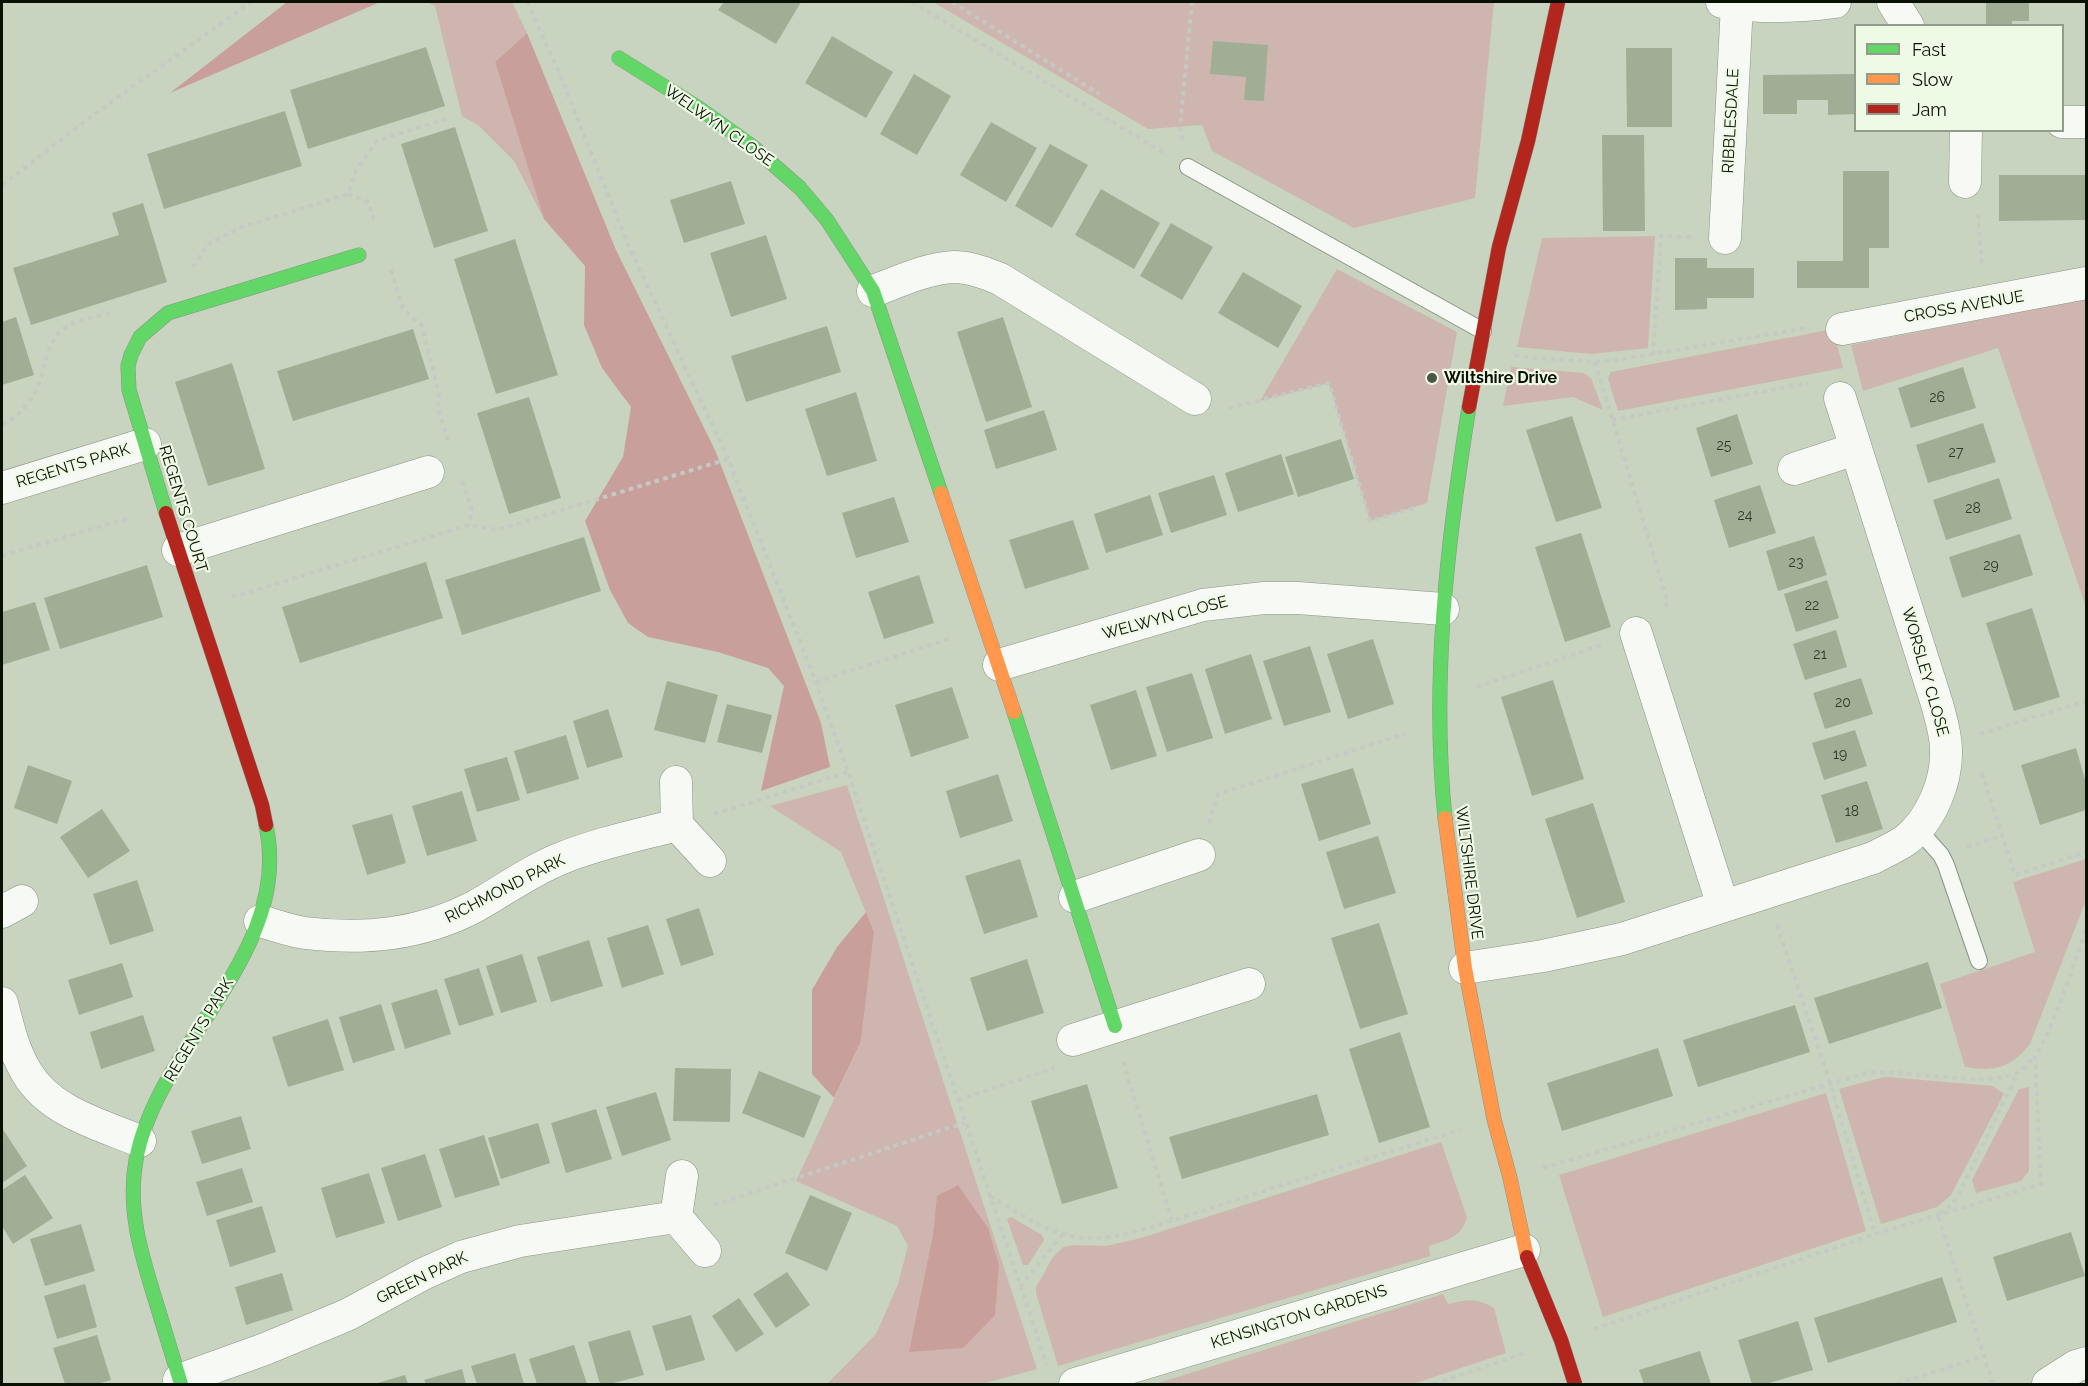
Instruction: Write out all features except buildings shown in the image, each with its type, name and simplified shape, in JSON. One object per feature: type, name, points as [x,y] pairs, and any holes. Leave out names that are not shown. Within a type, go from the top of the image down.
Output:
[{"type":"street","name":"WILTSHIRE DRIVE","points":[[1558,2],[1528,141],[1499,247],[1475,370],[1455,495],[1443,609],[1440,700],[1443,797],[1465,968],[1494,1119],[1510,1178],[1524,1250],[1561,1340],[1575,1384]]},
{"type":"street","name":"RIBBLESDALE","points":[[1725,238],[1730,3],[1816,4],[1834,2]]},
{"type":"street","points":[[1893,2],[1907,24]]},
{"type":"street","name":"WELWYN CLOSE","points":[[619,58],[745,141],[784,173],[819,209],[847,247],[873,291],[999,665],[1115,1026]]},
{"type":"street","points":[[2064,122],[2086,122]]},
{"type":"street","points":[[1965,182],[1966,132]]},
{"type":"street","name":"REGENTS COURT","points":[[260,921],[271,866],[269,837],[262,805],[164,507],[126,374],[134,345],[149,326],[168,314],[359,255]]},
{"type":"street","points":[[873,291],[930,271],[955,267],[978,271],[1000,279],[1195,399]]},
{"type":"street","name":"CROSS AVENUE","points":[[1842,329],[2086,283]]},
{"type":"street","name":"WORSLEY CLOSE","points":[[1465,968],[1586,948],[1622,939],[1874,858],[1906,839],[1929,813],[1941,781],[1946,750],[1944,734],[1937,704],[1840,398]]},
{"type":"street","name":"REGENTS PARK","points":[[2,488],[146,444]]},
{"type":"street","points":[[1794,469],[1855,448]]},
{"type":"street","points":[[178,550],[428,472]]},
{"type":"street","name":"WELWYN CLOSE","points":[[999,665],[1203,605],[1234,600],[1298,598],[1443,609]]},
{"type":"street","points":[[1636,633],[1723,906]]},
{"type":"street","points":[[676,782],[677,825],[710,861]]},
{"type":"street","name":"RICHMOND PARK","points":[[260,921],[303,933],[351,936],[381,936],[416,930],[442,922],[474,907],[561,858],[677,825]]},
{"type":"street","points":[[1075,897],[1198,855]]},
{"type":"street","name":"REGENTS PARK","points":[[180,1382],[135,1228],[134,1183],[140,1141],[146,1124],[181,1057],[248,949],[260,921]]},
{"type":"street","points":[[1073,1040],[1249,984]]},
{"type":"street","points":[[2,1003],[20,1058],[28,1074],[41,1091],[59,1106],[140,1141]]},
{"type":"street","points":[[682,1176],[676,1217],[705,1251]]},
{"type":"street","name":"GREEN PARK","points":[[180,1382],[319,1328],[423,1274],[470,1254],[520,1241],[676,1217]]},
{"type":"street","name":"KENSINGTON GARDENS","points":[[1062,1377],[1524,1250]]},
{"type":"street","points":[[2048,1384],[2076,1366],[2086,1363]]},
{"type":"lane","points":[[1188,167],[1483,331]]},
{"type":"lane","points":[[1917,828],[1941,855],[1946,865],[1979,961]]},
{"type":"path","points":[[2,185],[92,116],[251,2]]},
{"type":"path","points":[[527,2],[558,70],[627,242],[728,459],[816,682],[1020,1287],[1062,1377]]},
{"type":"path","points":[[912,2],[1188,167]]},
{"type":"path","points":[[952,2],[1099,94]]},
{"type":"path","points":[[1188,167],[1180,127],[1192,2]]},
{"type":"path","points":[[348,194],[356,170],[377,141],[451,117]]},
{"type":"path","points":[[1965,182],[1976,194],[1986,303]]},
{"type":"path","points":[[191,270],[207,244],[239,228],[348,194],[368,202],[377,229]]},
{"type":"path","points":[[1653,355],[1661,236],[1725,238]]},
{"type":"path","points":[[390,267],[403,309],[422,326],[439,394],[438,408],[452,453]]},
{"type":"path","points":[[2,424],[17,415],[27,403],[38,385],[46,358],[57,336],[73,324],[114,311]]},
{"type":"path","points":[[1483,331],[1509,353],[1522,357],[1595,362],[1653,355],[1830,324],[1842,329]]},
{"type":"path","points":[[1440,700],[1636,633],[1668,603],[1595,362]]},
{"type":"path","points":[[1612,420],[1812,382]]},
{"type":"path","points":[[1195,399],[1232,408],[1329,383],[1370,520],[1455,495]]},
{"type":"path","points":[[197,608],[469,525],[497,530],[728,459]]},
{"type":"path","points":[[459,473],[472,510],[469,525]]},
{"type":"path","points":[[2,556],[164,507]]},
{"type":"path","points":[[816,682],[986,627]]},
{"type":"path","points":[[1944,734],[1970,737],[2086,701]]},
{"type":"path","points":[[1198,855],[1218,795],[1441,722]]},
{"type":"path","points":[[1981,770],[2015,875],[2086,852]]},
{"type":"path","points":[[677,825],[848,772]]},
{"type":"path","points":[[1941,855],[2002,836]]},
{"type":"path","points":[[1767,893],[1830,1083],[1875,1234]]},
{"type":"path","points":[[1938,1215],[1953,1203],[1960,1192],[2018,1073],[2035,1057],[2045,1039],[2064,995],[2086,930]]},
{"type":"path","points":[[1115,1026],[1119,1050],[1172,1220]]},
{"type":"path","points":[[958,1100],[1062,1065],[1073,1040]]},
{"type":"path","points":[[1434,1384],[1875,1234],[2041,1184],[2035,1057]]},
{"type":"path","points":[[1510,1178],[1867,1073],[1887,1071],[1979,1078],[2018,1073]]},
{"type":"path","points":[[989,1196],[1045,1228],[1062,1235],[1086,1238],[1108,1237],[1172,1220],[1494,1119]]},
{"type":"path","points":[[676,1217],[964,1123]]},
{"type":"path","points":[[1938,1215],[1993,1384]]},
{"type":"path","points":[[1020,1287],[1062,1235]]},
{"type":"path","points":[[1897,1384],[1984,1356]]},
{"type":"shaded area","points":[[287,2],[380,2],[170,93]]},
{"type":"shaded area","points":[[427,2],[511,2],[513,4],[527,33],[495,62],[544,219],[514,161],[478,125],[462,116],[435,6]]},
{"type":"shaded area","points":[[933,2],[1494,2],[1475,198],[1354,228],[1212,151],[1202,125],[1148,129]]},
{"type":"shaded area","points":[[527,33],[616,250],[715,450],[821,723],[830,767],[761,791],[784,686],[768,668],[718,652],[648,637],[628,623],[610,590],[585,521],[623,457],[631,407],[602,368],[584,325],[585,266],[544,219],[495,62]]},
{"type":"shaded area","points":[[1655,236],[1648,348],[1591,354],[1517,347],[1542,238]]},
{"type":"shaded area","points":[[1337,269],[1457,332],[1427,503],[1370,521],[1329,383],[1260,401]]},
{"type":"shaded area","points":[[2086,299],[2086,607],[1998,348],[1863,391],[1851,345]]},
{"type":"shaded area","points":[[1833,329],[1843,368],[1618,411],[1608,379],[1611,372]]},
{"type":"shaded area","points":[[1511,367],[1584,373],[1591,378],[1603,410],[1573,397],[1503,406]]},
{"type":"shaded area","points":[[847,785],[1037,1369],[982,1384],[827,1384],[876,1334],[898,1284],[908,1246],[897,1226],[796,1181],[861,1041],[874,932],[841,852],[770,806]]},
{"type":"shaded area","points":[[2086,859],[2086,900],[2030,1044],[2016,1058],[2002,1066],[1985,1069],[1965,1067],[1940,984],[2035,952],[2013,882]]},
{"type":"shaded area","points":[[866,912],[874,932],[861,1041],[834,1098],[812,1074],[812,990],[837,947]]},
{"type":"shaded area","points":[[1887,1077],[1993,1086],[2004,1094],[1951,1195],[1937,1207],[1881,1224],[1839,1089]]},
{"type":"shaded area","points":[[2029,1087],[2029,1171],[2021,1181],[1976,1193],[1972,1180],[2019,1089]]},
{"type":"shaded area","points":[[1826,1093],[1866,1231],[1603,1317],[1559,1175]]},
{"type":"shaded area","points":[[1441,1142],[1467,1217],[1458,1233],[1429,1246],[1430,1256],[1058,1366],[1036,1287],[1053,1257],[1063,1247],[1106,1246],[1141,1238]]},
{"type":"shaded area","points":[[958,1185],[988,1228],[999,1265],[995,1315],[963,1348],[909,1352],[933,1235],[937,1196]]},
{"type":"shaded area","points":[[1011,1217],[1042,1235],[1044,1240],[1028,1265],[1023,1265],[1007,1219]]},
{"type":"shaded area","points":[[1443,1294],[1448,1304],[1471,1300],[1494,1308],[1506,1353],[1413,1384],[1155,1384]]},
{"type":"traffic: fast","points":[[619,58],[699,108],[752,146],[800,188],[827,220],[873,291],[941,493]]},
{"type":"traffic: fast","points":[[166,513],[129,390],[128,366],[140,337],[168,313],[359,255]]},
{"type":"traffic: fast","points":[[1445,818],[1440,715],[1444,612],[1454,509],[1469,407]]},
{"type":"traffic: fast","points":[[1014,712],[1115,1026]]},
{"type":"traffic: fast","points":[[181,1384],[145,1266],[137,1231],[133,1196],[136,1160],[149,1117],[170,1076],[243,956],[261,915],[269,871],[266,825]]},
{"type":"traffic: slow","points":[[941,493],[1014,712]]},
{"type":"traffic: slow","points":[[1445,818],[1465,968],[1494,1119],[1510,1178],[1527,1257]]},
{"type":"traffic: jam","points":[[1469,407],[1499,247],[1528,141],[1558,2]]},
{"type":"traffic: jam","points":[[166,513],[262,805],[266,825]]},
{"type":"traffic: jam","points":[[1527,1257],[1561,1340],[1575,1384]]},
{"type":"place","name":"Wiltshire Drive","points":[[1432,378]]}]
